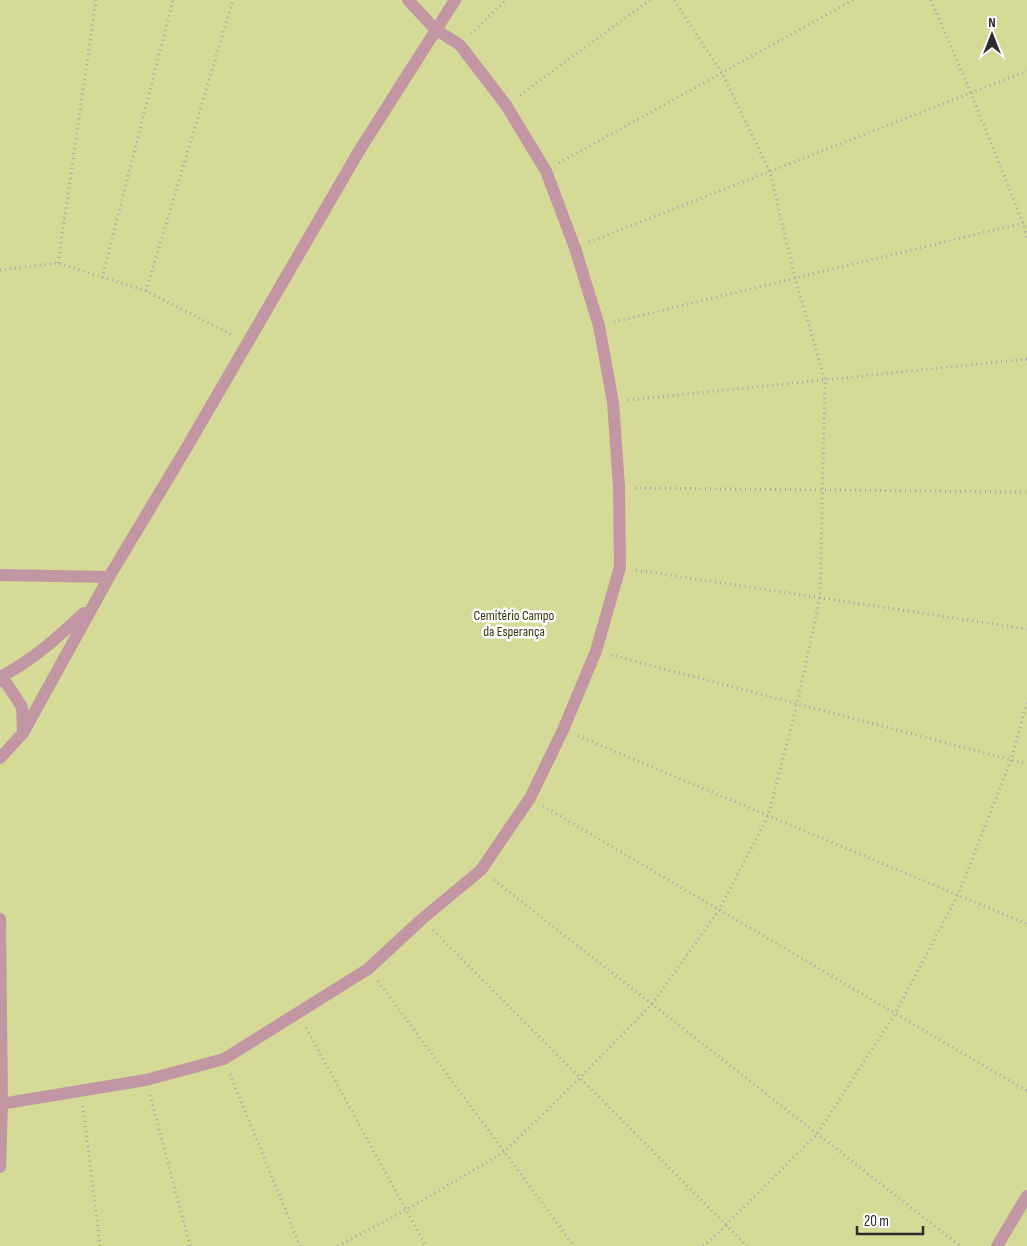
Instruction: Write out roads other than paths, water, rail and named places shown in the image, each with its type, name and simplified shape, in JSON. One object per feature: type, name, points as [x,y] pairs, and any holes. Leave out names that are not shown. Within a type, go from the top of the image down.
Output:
[{"type":"lane","points":[[1,1104],[146,1080],[224,1060],[368,969],[422,919],[481,870],[530,798],[563,730],[596,651],[620,567],[619,487],[613,402],[599,326],[575,248],[546,171],[506,105],[460,45],[435,29],[408,0]]},
{"type":"lane","points":[[0,758],[23,734],[109,577],[359,151],[455,0]]},
{"type":"lane","points":[[0,575],[109,577]]},
{"type":"lane","points":[[23,734],[22,707],[7,684],[0,678],[51,644],[94,605]]},
{"type":"lane","points":[[0,919],[0,1167]]},
{"type":"lane","points":[[997,1246],[1027,1196]]},
{"type":"park label","name":"Cemitério Campo da Esperança","points":[[514,624]]}]
